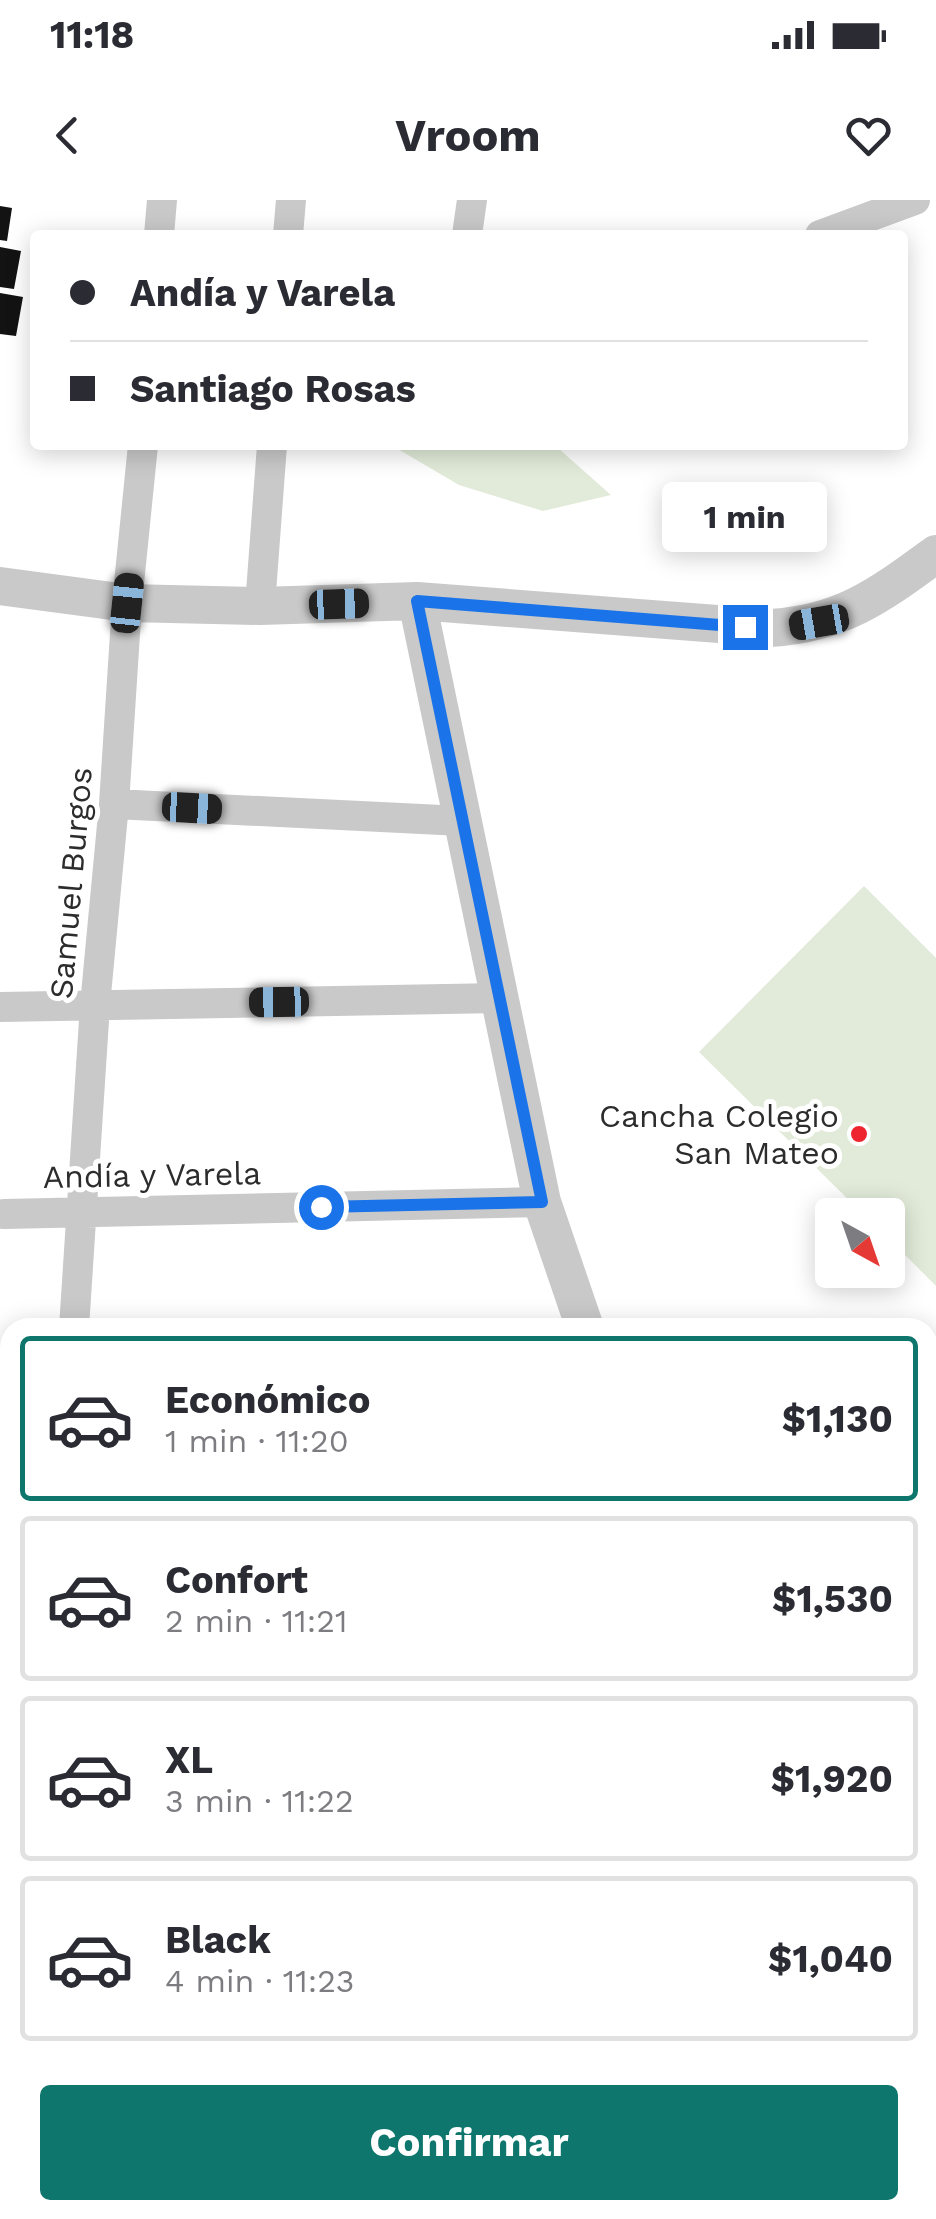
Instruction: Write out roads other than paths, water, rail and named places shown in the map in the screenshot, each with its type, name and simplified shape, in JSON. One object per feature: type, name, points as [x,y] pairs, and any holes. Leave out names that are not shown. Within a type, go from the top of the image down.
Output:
[{"type":"street","points":[[159,230],[162,200]]},
{"type":"street","points":[[288,230],[291,200]]},
{"type":"street","points":[[468,230],[472,200]]},
{"type":"street","points":[[834,230],[915,200]]},
{"type":"street","name":"Samuel Burgos","points":[[75,1318],[94,1005],[142,450]]},
{"type":"street","points":[[260,606],[272,450]]},
{"type":"street","points":[[0,586],[127,603],[260,606],[417,601],[770,628],[819,622],[868,602],[936,554]]},
{"type":"street","points":[[417,601],[542,1202],[582,1318]]},
{"type":"street","points":[[114,804],[462,821]]},
{"type":"street","points":[[0,1007],[500,998]]},
{"type":"street","name":"Andía y Varela","points":[[4,1214],[542,1202]]},
{"type":"place","name":"Cancha Colegio San Mateo","points":[[859,1134]]}]
